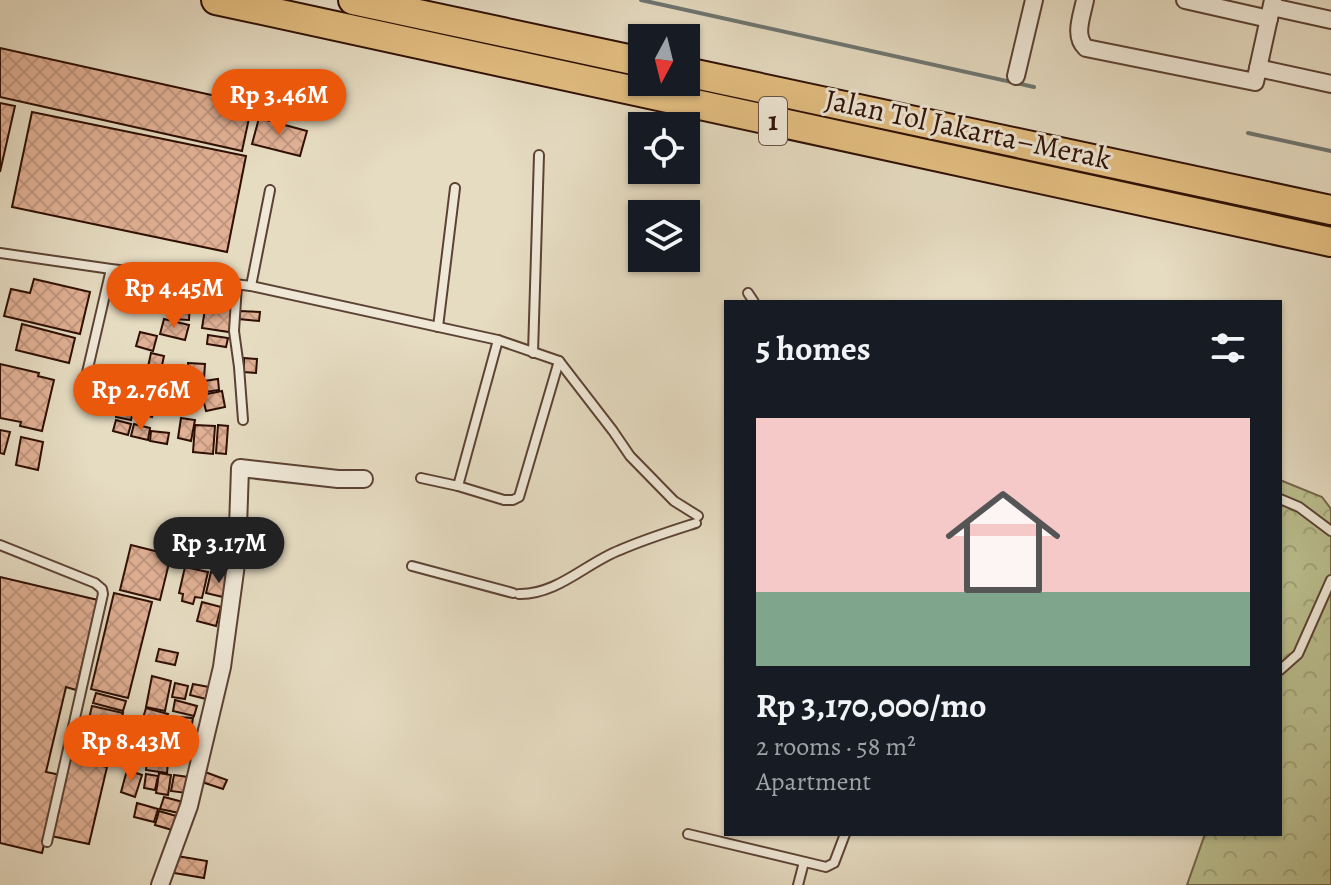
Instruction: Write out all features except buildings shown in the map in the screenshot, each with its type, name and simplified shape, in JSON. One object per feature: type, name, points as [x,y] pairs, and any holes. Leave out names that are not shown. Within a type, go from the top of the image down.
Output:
[{"type":"highway","name":"Jalan Tol Jakarta–Merak","points":[[216,0],[1331,242]]},
{"type":"highway","points":[[353,0],[628,59]]},
{"type":"highway","name":"Jalan Tol Jakarta–Merak","points":[[700,75],[1331,210]]},
{"type":"street","points":[[1016,76],[1034,0]]},
{"type":"street","points":[[1085,0],[1078,36],[1086,48],[1255,82],[1271,9]]},
{"type":"street","points":[[1185,0],[1271,9],[1331,20]]},
{"type":"street","points":[[1258,68],[1331,84]]},
{"type":"street","points":[[160,885],[189,806],[222,667],[237,557],[240,468],[364,479]]},
{"type":"lane","points":[[533,353],[539,155]]},
{"type":"lane","points":[[438,327],[455,188]]},
{"type":"lane","points":[[251,286],[270,190]]},
{"type":"lane","points":[[0,253],[251,286],[498,340],[559,361],[630,456],[674,501],[697,519],[617,551],[550,588],[529,594],[516,594],[412,566]]},
{"type":"lane","points":[[82,394],[111,269]]},
{"type":"lane","points":[[237,285],[234,331],[243,420]]},
{"type":"lane","points":[[748,293],[753,300]]},
{"type":"lane","points":[[458,486],[498,340]]},
{"type":"lane","points":[[421,478],[504,500],[519,497],[559,361]]},
{"type":"lane","points":[[1282,500],[1299,507],[1331,531]]},
{"type":"lane","points":[[0,545],[95,583],[103,594],[47,842]]},
{"type":"lane","points":[[1282,668],[1298,654],[1331,580]]},
{"type":"lane","points":[[688,834],[826,867],[834,863],[844,836]]},
{"type":"lane","points":[[798,885],[804,862]]},
{"type":"green space","points":[[1282,481],[1322,497],[1331,509],[1331,885],[1187,885],[1204,836],[1282,836]]},
{"type":"waterway","points":[[641,0],[1034,87]]},
{"type":"waterway","points":[[1248,133],[1331,151]]}]
